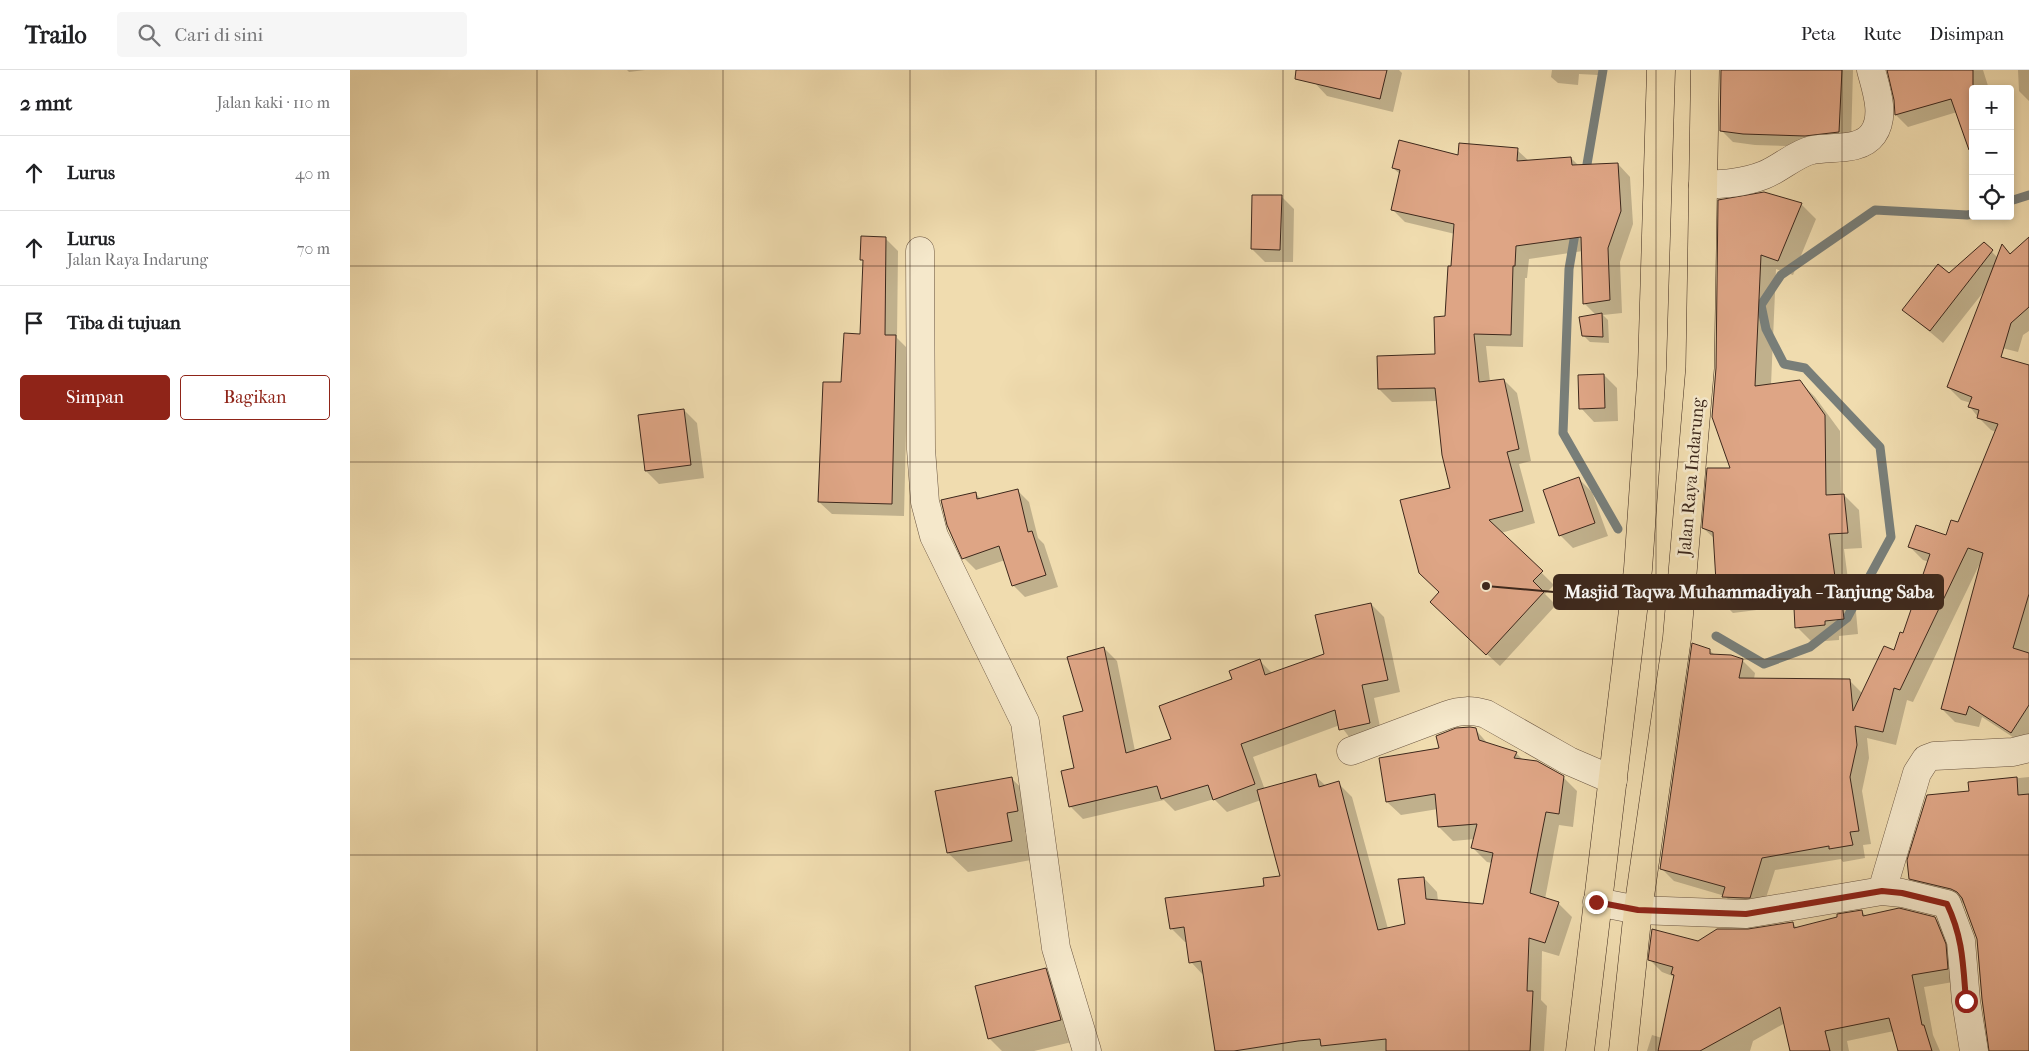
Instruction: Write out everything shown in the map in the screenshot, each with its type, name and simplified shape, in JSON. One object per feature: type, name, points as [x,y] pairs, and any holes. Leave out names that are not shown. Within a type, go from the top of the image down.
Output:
[{"type":"highway","points":[[1580,1051],[1596,902],[1613,780],[1638,569],[1652,369],[1661,70]]},
{"type":"highway","name":"Jalan Raya Indarung","points":[[1623,1051],[1638,910],[1677,638],[1700,368],[1705,70]]},
{"type":"street","points":[[1703,185],[1735,183],[1764,175],[1811,150],[1839,148],[1866,141],[1874,133],[1879,122],[1879,100],[1871,70]]},
{"type":"street","points":[[920,251],[922,448],[925,502],[934,536],[1017,701],[1025,722],[1056,948],[1087,1051]]},
{"type":"street","points":[[1351,751],[1461,710],[1473,710],[1486,714],[1568,761],[1613,780]]},
{"type":"street","points":[[1882,891],[1917,773],[1926,759],[1934,756],[2013,752],[2029,748]]},
{"type":"street","points":[[1596,902],[1638,910],[1746,914],[1882,891],[1902,893],[1947,904],[1961,940],[1966,1001],[1974,1051]]},
{"type":"building","points":[[1296,70],[1387,70],[1380,99],[1295,79]]},
{"type":"building","points":[[1721,70],[1842,70],[1839,132],[1805,136],[1743,134],[1720,131]]},
{"type":"building","points":[[1887,70],[1973,70],[1973,85],[1969,85],[1969,150],[1951,99],[1895,115],[1894,100]]},
{"type":"building","points":[[1399,140],[1458,155],[1459,143],[1518,148],[1517,161],[1571,157],[1572,165],[1618,163],[1621,211],[1608,248],[1610,300],[1583,304],[1581,237],[1516,246],[1515,266],[1513,266],[1511,335],[1474,334],[1479,382],[1504,379],[1519,449],[1507,452],[1523,511],[1489,520],[1543,571],[1533,581],[1544,592],[1486,655],[1430,602],[1439,592],[1419,573],[1400,500],[1450,488],[1442,455],[1435,388],[1378,389],[1377,356],[1435,354],[1434,317],[1445,316],[1448,266],[1451,266],[1454,224],[1391,210],[1400,170],[1392,168]]},
{"type":"building","points":[[1764,192],[1802,203],[1778,261],[1761,255],[1755,386],[1800,380],[1825,415],[1826,495],[1844,494],[1848,533],[1829,534],[1836,584],[1840,584],[1844,619],[1825,621],[1825,625],[1795,628],[1793,588],[1717,598],[1713,532],[1702,528],[1707,468],[1730,468],[1712,417],[1716,368],[1718,200]]},
{"type":"building","points":[[1252,195],[1282,195],[1280,250],[1251,249]]},
{"type":"building","points":[[861,236],[886,237],[885,335],[896,335],[892,504],[818,502],[823,382],[841,382],[844,333],[860,334],[863,260],[860,260]]},
{"type":"building","points":[[2029,237],[2029,307],[2011,323],[2001,357],[2029,365],[2029,594],[2013,648],[2029,653],[2029,705],[2011,733],[1969,706],[1966,715],[1941,709],[1983,553],[1968,548],[1900,690],[1894,688],[1883,732],[1855,726],[1857,745],[1850,777],[1859,831],[1850,832],[1853,845],[1829,849],[1829,846],[1762,858],[1750,898],[1722,897],[1725,887],[1660,869],[1692,643],[1710,649],[1710,654],[1731,655],[1743,659],[1739,678],[1850,679],[1853,711],[1884,646],[1894,650],[1900,632],[1903,633],[1930,554],[1908,547],[1916,525],[1946,535],[1951,520],[1958,522],[1998,424],[1977,418],[1979,410],[1968,407],[1972,397],[1947,387],[2002,244],[2010,254]]},
{"type":"building","points":[[1984,242],[1993,250],[1930,331],[1902,310],[1938,264],[1949,273]]},
{"type":"building","points":[[1602,313],[1603,337],[1582,336],[1579,317]]},
{"type":"building","points":[[1604,374],[1605,408],[1579,409],[1578,375]]},
{"type":"building","points":[[684,409],[691,465],[645,471],[638,415]]},
{"type":"building","points":[[1579,477],[1595,523],[1559,536],[1543,490]]},
{"type":"building","points":[[1018,489],[1028,532],[1032,531],[1046,575],[1012,586],[999,546],[962,559],[947,525],[941,500],[976,492],[977,499]]},
{"type":"building","points":[[1371,603],[1388,680],[1362,685],[1370,723],[1339,730],[1335,710],[1241,744],[1255,784],[1213,800],[1208,785],[1161,799],[1157,786],[1069,807],[1061,771],[1074,768],[1063,716],[1083,711],[1067,657],[1104,647],[1126,753],[1171,739],[1159,706],[1232,679],[1229,671],[1260,659],[1265,675],[1324,654],[1315,615]]},
{"type":"building","points":[[1456,728],[1476,728],[1479,740],[1517,752],[1514,758],[1537,761],[1564,776],[1559,814],[1546,812],[1530,893],[1559,902],[1545,943],[1529,938],[1527,991],[1533,991],[1530,1051],[1386,1051],[1386,1039],[1321,1046],[1320,1039],[1234,1051],[1215,1051],[1201,961],[1189,963],[1184,927],[1170,929],[1165,898],[1264,886],[1263,878],[1280,876],[1257,790],[1316,774],[1319,787],[1339,781],[1378,930],[1405,924],[1398,879],[1424,877],[1426,899],[1483,904],[1493,853],[1471,848],[1477,824],[1438,827],[1435,794],[1386,802],[1379,758],[1439,748],[1436,736]]},
{"type":"building","points":[[1012,777],[1018,811],[1007,813],[1012,841],[947,853],[935,791]]},
{"type":"building","points":[[2017,777],[2018,795],[2029,794],[2029,1051],[1989,1051],[1977,939],[1962,898],[1951,889],[1909,879],[1907,860],[1927,795],[1969,791],[1968,782]]},
{"type":"building","points":[[1899,908],[1935,917],[1946,944],[1948,969],[1912,975],[1922,1025],[1924,1025],[1932,1051],[1898,1051],[1889,1018],[1825,1031],[1830,1051],[1790,1051],[1780,1007],[1700,1051],[1658,1051],[1674,975],[1671,974],[1673,967],[1648,960],[1652,929],[1698,941],[1717,929],[1748,929],[1793,922],[1794,928],[1837,917],[1837,914],[1862,910],[1863,916]]},
{"type":"building","points":[[1046,968],[1061,1020],[988,1039],[975,986]]},
{"type":"waterway","points":[[1585,176],[1603,70]]},
{"type":"waterway","points":[[2014,200],[2029,195]]},
{"type":"waterway","points":[[1716,636],[1764,664],[1810,647],[1847,618],[1891,537],[1880,447],[1805,368],[1784,364],[1766,329],[1761,305],[1781,275],[1875,210],[1969,215]]},
{"type":"waterway","points":[[1576,228],[1569,269],[1563,433],[1618,529]]},
{"type":"place","name":"Masjid Taqwa Muhammadiyah - Tanjung Saba","points":[[1486,586]]},
{"type":"route","points":[[1596,902],[1638,910],[1678,913],[1746,914],[1882,891],[1933,899],[1947,904],[1956,923],[1961,940],[1966,1001]]}]
